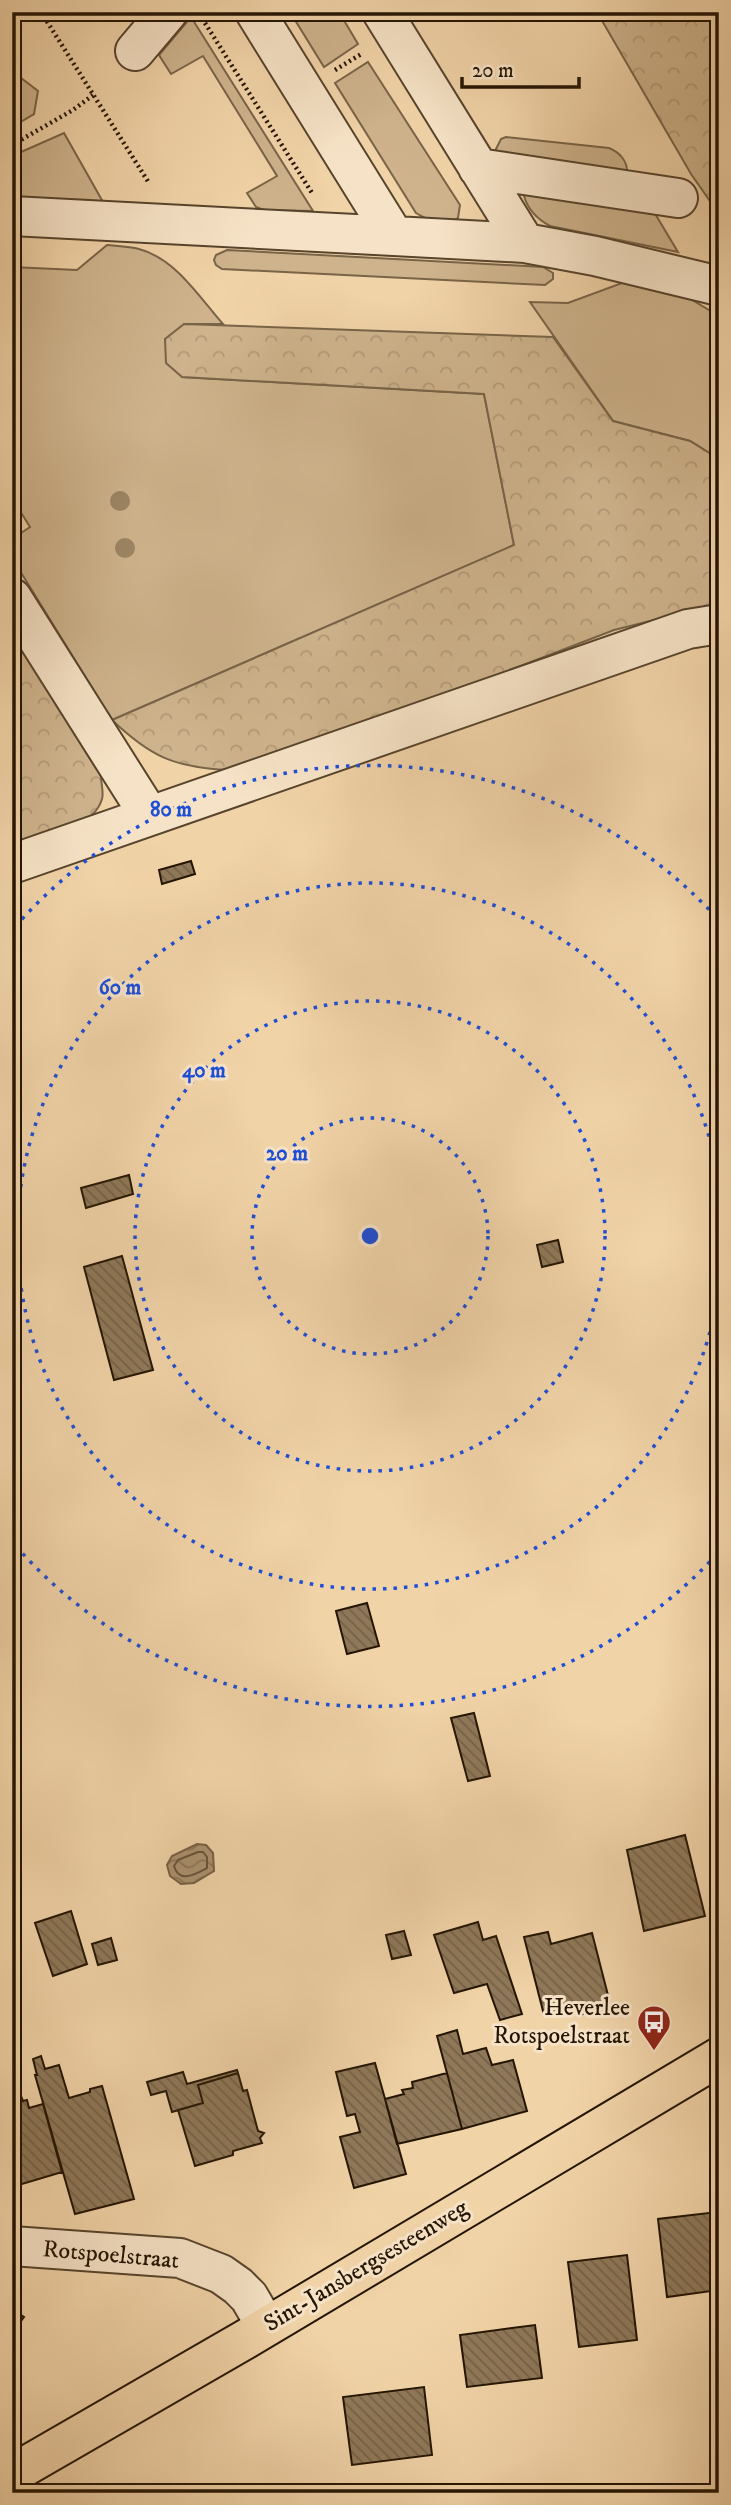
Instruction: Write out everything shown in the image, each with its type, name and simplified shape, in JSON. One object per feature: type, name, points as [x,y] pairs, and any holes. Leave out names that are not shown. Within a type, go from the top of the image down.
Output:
[{"type":"main road","name":"Sint-Jansbergsesteenweg","points":[[12,2474],[719,2057]]},
{"type":"street","points":[[135,51],[168,12]]},
{"type":"street","points":[[255,12],[394,236]]},
{"type":"street","points":[[382,12],[525,243]]},
{"type":"street","points":[[478,168],[678,198]]},
{"type":"street","points":[[12,216],[525,243],[595,256],[719,286]]},
{"type":"street","points":[[12,598],[149,815]]},
{"type":"street","points":[[12,864],[675,633],[719,624]]},
{"type":"street","name":"Rotspoelstraat","points":[[12,2246],[180,2258],[221,2274],[237,2286],[249,2297],[266,2326]]},
{"type":"path","points":[[41,12],[176,226]]},
{"type":"path","points":[[198,12],[314,197]]},
{"type":"path","points":[[12,145],[74,110],[93,95]]},
{"type":"green space","points":[[290,12],[339,12],[358,44],[324,67]]},
{"type":"green space","points":[[597,12],[715,12],[719,18],[719,214],[691,174]]},
{"type":"green space","points":[[191,17],[313,211],[264,210],[256,207],[247,193],[277,176],[203,56],[171,74],[159,55]]},
{"type":"green space","points":[[368,62],[460,205],[458,218],[448,222],[437,221],[416,213],[335,83]]},
{"type":"green space","points":[[12,71],[38,91],[34,114],[12,127]]},
{"type":"green space","points":[[64,133],[103,202],[12,198],[12,156]]},
{"type":"green space","points":[[506,137],[609,148],[622,158],[627,173],[495,151],[501,139]]},
{"type":"green space","points":[[527,192],[654,212],[678,252],[550,226],[531,210],[524,196]]},
{"type":"green space","points":[[107,245],[139,249],[164,261],[186,280],[223,324],[184,324],[182,377],[484,394],[514,545],[112,720],[12,558],[12,539],[30,527],[12,498],[12,267],[77,270]]},
{"type":"green space","points":[[227,250],[543,267],[553,273],[553,279],[545,285],[222,269],[214,260],[216,255]]},
{"type":"green space","points":[[630,280],[682,294],[719,316],[719,459],[690,441],[613,421],[530,302],[568,303]]},
{"type":"green space","points":[[184,324],[553,337],[613,421],[690,441],[719,459],[719,604],[614,630],[409,709],[226,770],[191,766],[151,751],[112,720],[514,545],[484,394],[182,377],[166,363],[165,339]]},
{"type":"green space","points":[[12,633],[101,776],[103,794],[97,810],[77,826],[12,849]]},
{"type":"water","points":[[197,1844],[206,1845],[213,1853],[214,1871],[194,1883],[181,1884],[170,1876],[167,1865],[172,1856]]},
{"type":"building","points":[[191,861],[195,874],[162,884],[159,870]]},
{"type":"building","points":[[129,1175],[133,1194],[86,1208],[81,1188]]},
{"type":"building","points":[[558,1240],[563,1262],[542,1267],[537,1245]]},
{"type":"building","points":[[122,1256],[153,1370],[114,1380],[84,1267]]},
{"type":"building","points":[[367,1603],[379,1646],[347,1654],[336,1611]]},
{"type":"building","points":[[474,1713],[490,1776],[468,1781],[451,1718]]},
{"type":"building","points":[[685,1835],[705,1916],[644,1931],[627,1850]]},
{"type":"building","points":[[71,1911],[87,1964],[53,1976],[35,1923]]},
{"type":"building","points":[[478,1922],[483,1940],[496,1936],[522,2014],[500,2020],[487,1984],[454,1993],[434,1935]]},
{"type":"building","points":[[404,1931],[411,1955],[392,1959],[386,1935]]},
{"type":"building","points":[[548,1932],[551,1944],[592,1933],[611,2007],[579,2015],[576,2003],[567,2004],[568,2008],[544,2015],[524,1937]]},
{"type":"building","points":[[111,1938],[117,1960],[98,1965],[92,1944]]},
{"type":"building","points":[[457,2030],[463,2054],[486,2048],[492,2065],[513,2060],[527,2111],[462,2129],[437,2036]]},
{"type":"building","points":[[41,2056],[45,2069],[59,2065],[69,2098],[102,2086],[134,2199],[75,2214],[35,2075],[33,2059]]},
{"type":"building","points":[[375,2063],[406,2174],[354,2188],[340,2137],[360,2132],[355,2114],[347,2116],[336,2072]]},
{"type":"building","points":[[237,2070],[238,2073],[198,2085],[203,2103],[172,2112],[166,2091],[151,2095],[147,2082],[183,2072],[187,2084]]},
{"type":"building","points":[[238,2073],[243,2091],[247,2090],[258,2131],[264,2133],[260,2138],[262,2143],[195,2166],[178,2110],[203,2103],[198,2085]]},
{"type":"building","points":[[447,2073],[462,2129],[397,2144],[385,2099],[404,2094],[402,2090],[413,2088],[412,2082]]},
{"type":"building","points":[[12,2094],[21,2096],[23,2101],[27,2100],[29,2108],[43,2104],[62,2172],[12,2187]]},
{"type":"building","points":[[717,2212],[719,2290],[667,2297],[658,2219]]},
{"type":"building","points":[[627,2255],[637,2340],[579,2347],[568,2262]]},
{"type":"building","points":[[12,2309],[24,2317],[12,2333]]},
{"type":"building","points":[[535,2325],[542,2378],[467,2387],[460,2335]]},
{"type":"building","points":[[424,2387],[432,2455],[352,2465],[343,2397]]},
{"type":"place","name":"Heverlee Rotspoelstraat","points":[[654,2052]]}]
